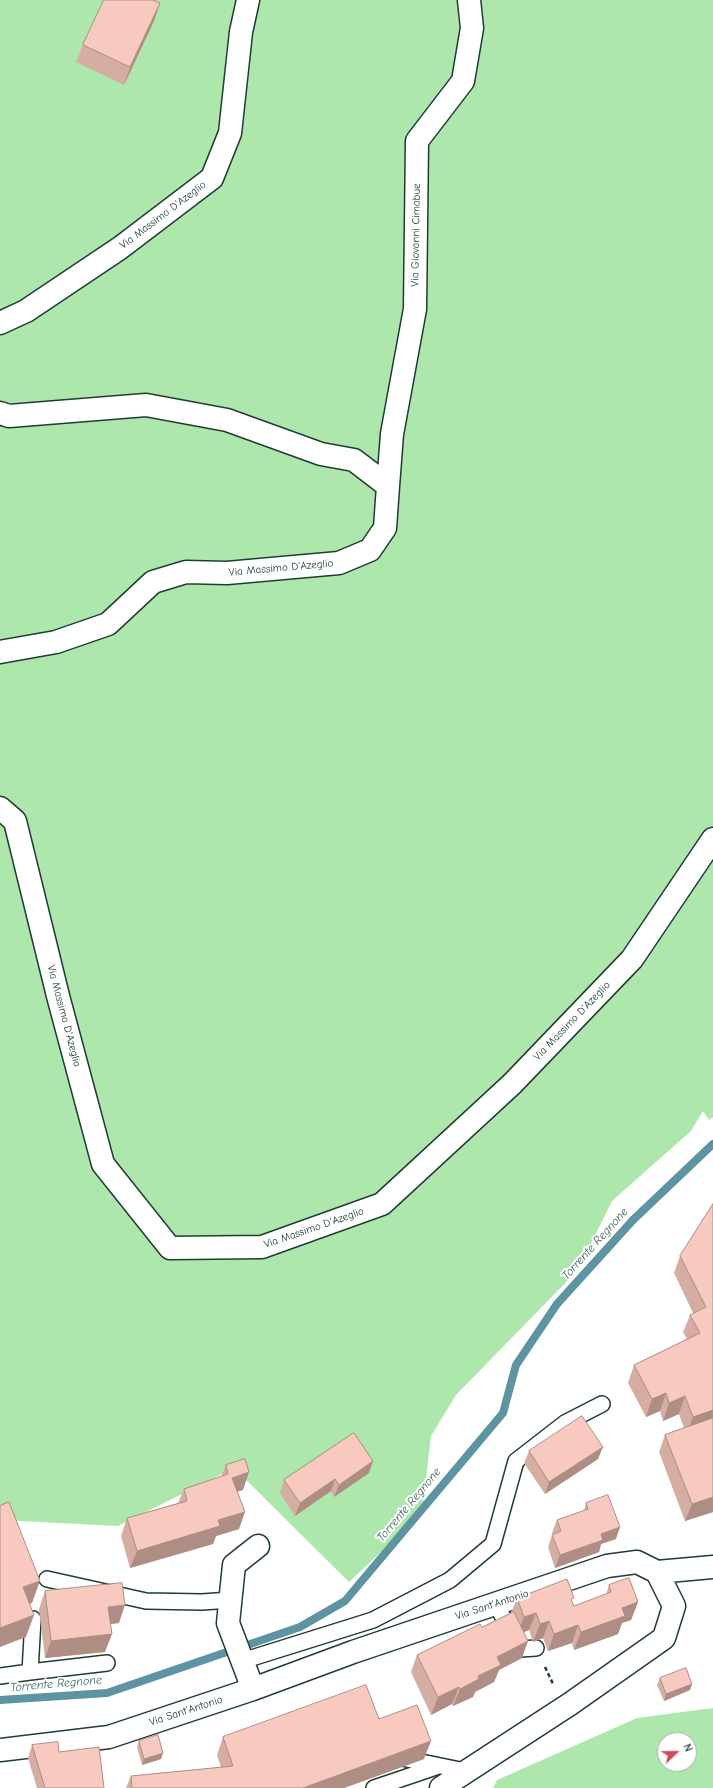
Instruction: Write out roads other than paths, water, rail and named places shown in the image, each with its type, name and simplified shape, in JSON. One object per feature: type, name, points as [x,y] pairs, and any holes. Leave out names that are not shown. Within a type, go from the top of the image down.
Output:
[{"type":"street","name":"Via Massimo D'Azeglio","points":[[0,323],[26,312],[120,248],[212,178],[230,133],[241,32],[248,0]]},
{"type":"street","name":"Via Giovanni Cimabue","points":[[388,486],[392,434],[415,309],[417,141],[463,81],[472,28],[469,0]]},
{"type":"street","points":[[0,414],[9,416],[146,405],[227,420],[321,454],[354,460],[388,486]]},
{"type":"street","name":"Via Massimo D'Azeglio","points":[[0,652],[56,642],[108,624],[153,582],[186,572],[226,573],[339,563],[370,550],[385,528],[388,486]]},
{"type":"street","name":"Via Massimo D'Azeglio","points":[[0,808],[15,821],[58,996],[103,1164],[170,1248],[262,1247],[382,1204],[512,1084],[632,959],[713,839]]},
{"type":"street","points":[[253,1689],[228,1624],[234,1565],[258,1546]]},
{"type":"street","name":"Via Sant'Antonio","points":[[0,1750],[109,1737],[253,1689],[353,1652],[607,1566],[637,1562],[657,1572]]},
{"type":"street","points":[[441,1788],[570,1704],[664,1638],[674,1606],[657,1572],[713,1567]]},
{"type":"lane","points":[[242,1661],[373,1620],[450,1580],[492,1544],[516,1461],[565,1423],[602,1404]]},
{"type":"lane","points":[[47,1579],[146,1601],[231,1600]]},
{"type":"lane","points":[[496,1604],[520,1649],[536,1648]]},
{"type":"lane","points":[[30,1672],[33,1619]]},
{"type":"lane","points":[[0,1676],[107,1663]]},
{"type":"lane","points":[[381,1754],[465,1771]]},
{"type":"lane","points":[[374,1788],[440,1766]]},
{"type":"waterway","name":"Torrente Regnone","points":[[0,1700],[107,1693],[300,1627],[345,1601],[503,1413],[516,1365],[557,1304],[633,1220],[713,1144]]}]
